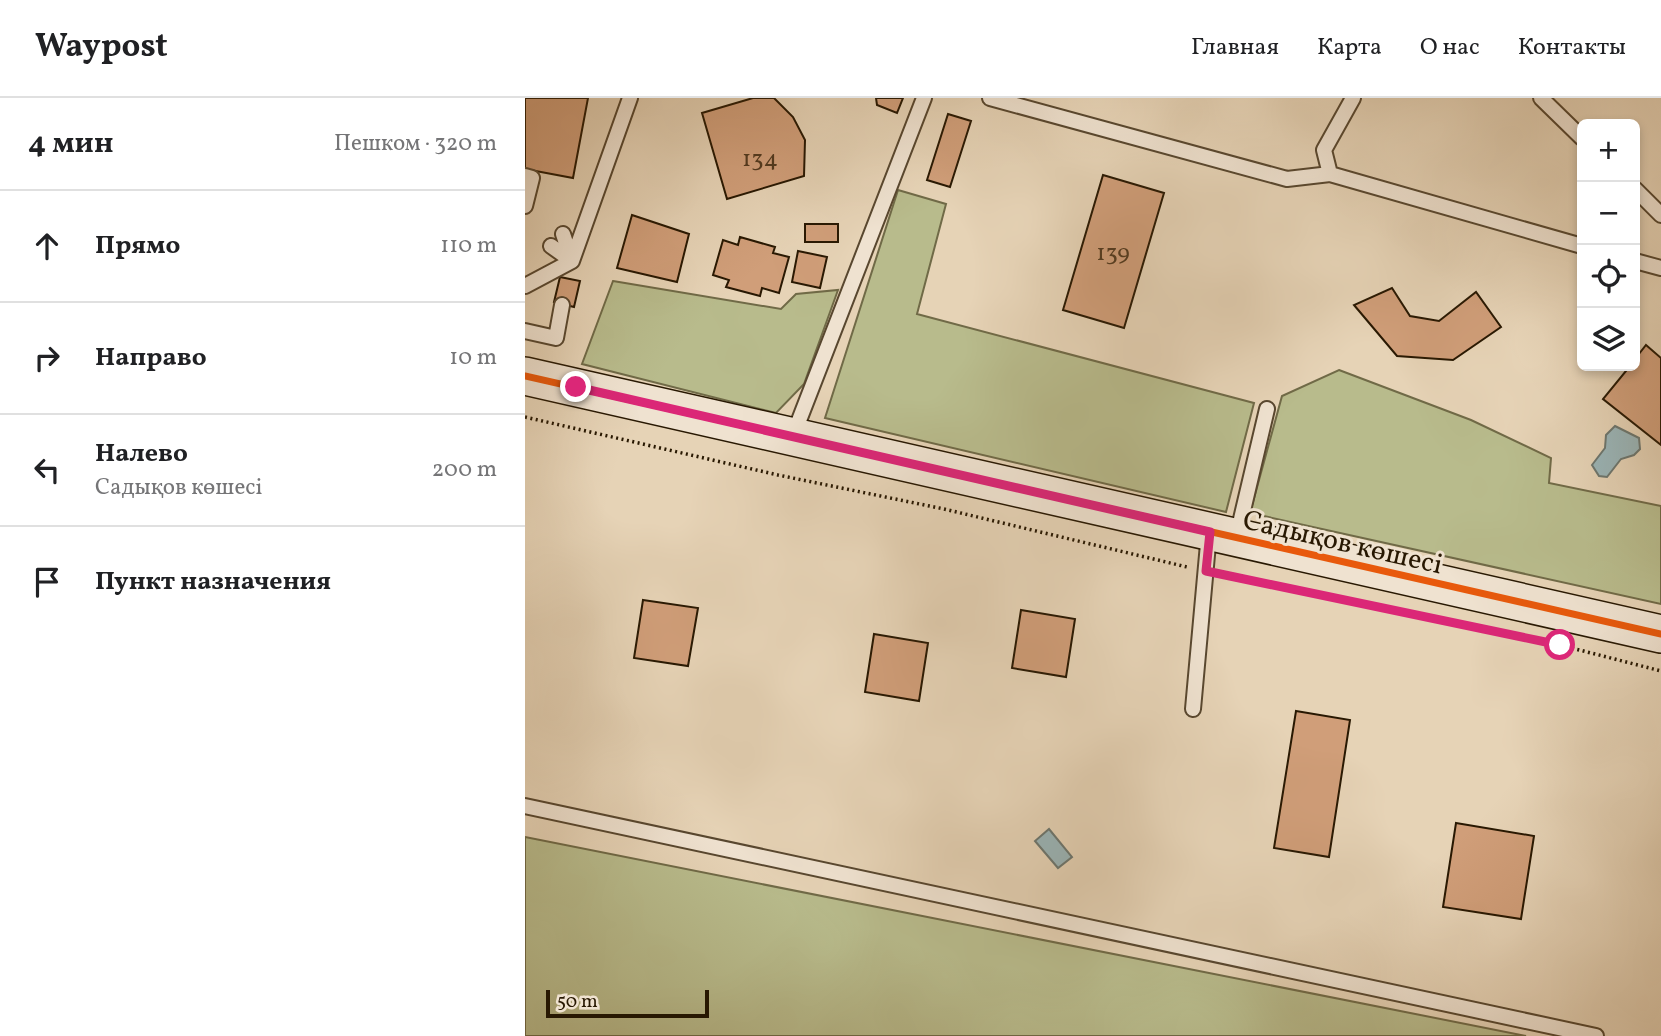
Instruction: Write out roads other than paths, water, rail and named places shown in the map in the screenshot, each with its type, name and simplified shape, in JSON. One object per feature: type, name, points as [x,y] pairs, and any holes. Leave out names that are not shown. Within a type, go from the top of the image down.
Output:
[{"type":"street","name":"Садықов көшесі","points":[[525,376],[1661,634]]},
{"type":"lane","points":[[525,286],[572,261],[631,98]]},
{"type":"lane","points":[[792,437],[924,98]]},
{"type":"lane","points":[[990,98],[1287,179],[1330,174],[1578,245]]},
{"type":"lane","points":[[1330,174],[1324,150],[1353,98]]},
{"type":"lane","points":[[1541,98],[1577,133]]},
{"type":"lane","points":[[525,176],[531,178],[525,206]]},
{"type":"lane","points":[[1640,194],[1661,215]]},
{"type":"lane","points":[[563,234],[572,261]]},
{"type":"lane","points":[[551,246],[572,261]]},
{"type":"lane","points":[[1640,262],[1661,268]]},
{"type":"lane","points":[[525,331],[556,338],[562,305]]},
{"type":"lane","points":[[1193,709],[1206,571],[1223,535],[1267,409]]},
{"type":"lane","points":[[525,806],[1596,1036]]},
{"type":"water","points":[[1615,426],[1639,438],[1640,449],[1634,455],[1621,459],[1607,477],[1599,476],[1592,465],[1605,448],[1606,435]]},
{"type":"water","points":[[1049,829],[1072,857],[1058,868],[1035,841]]}]
